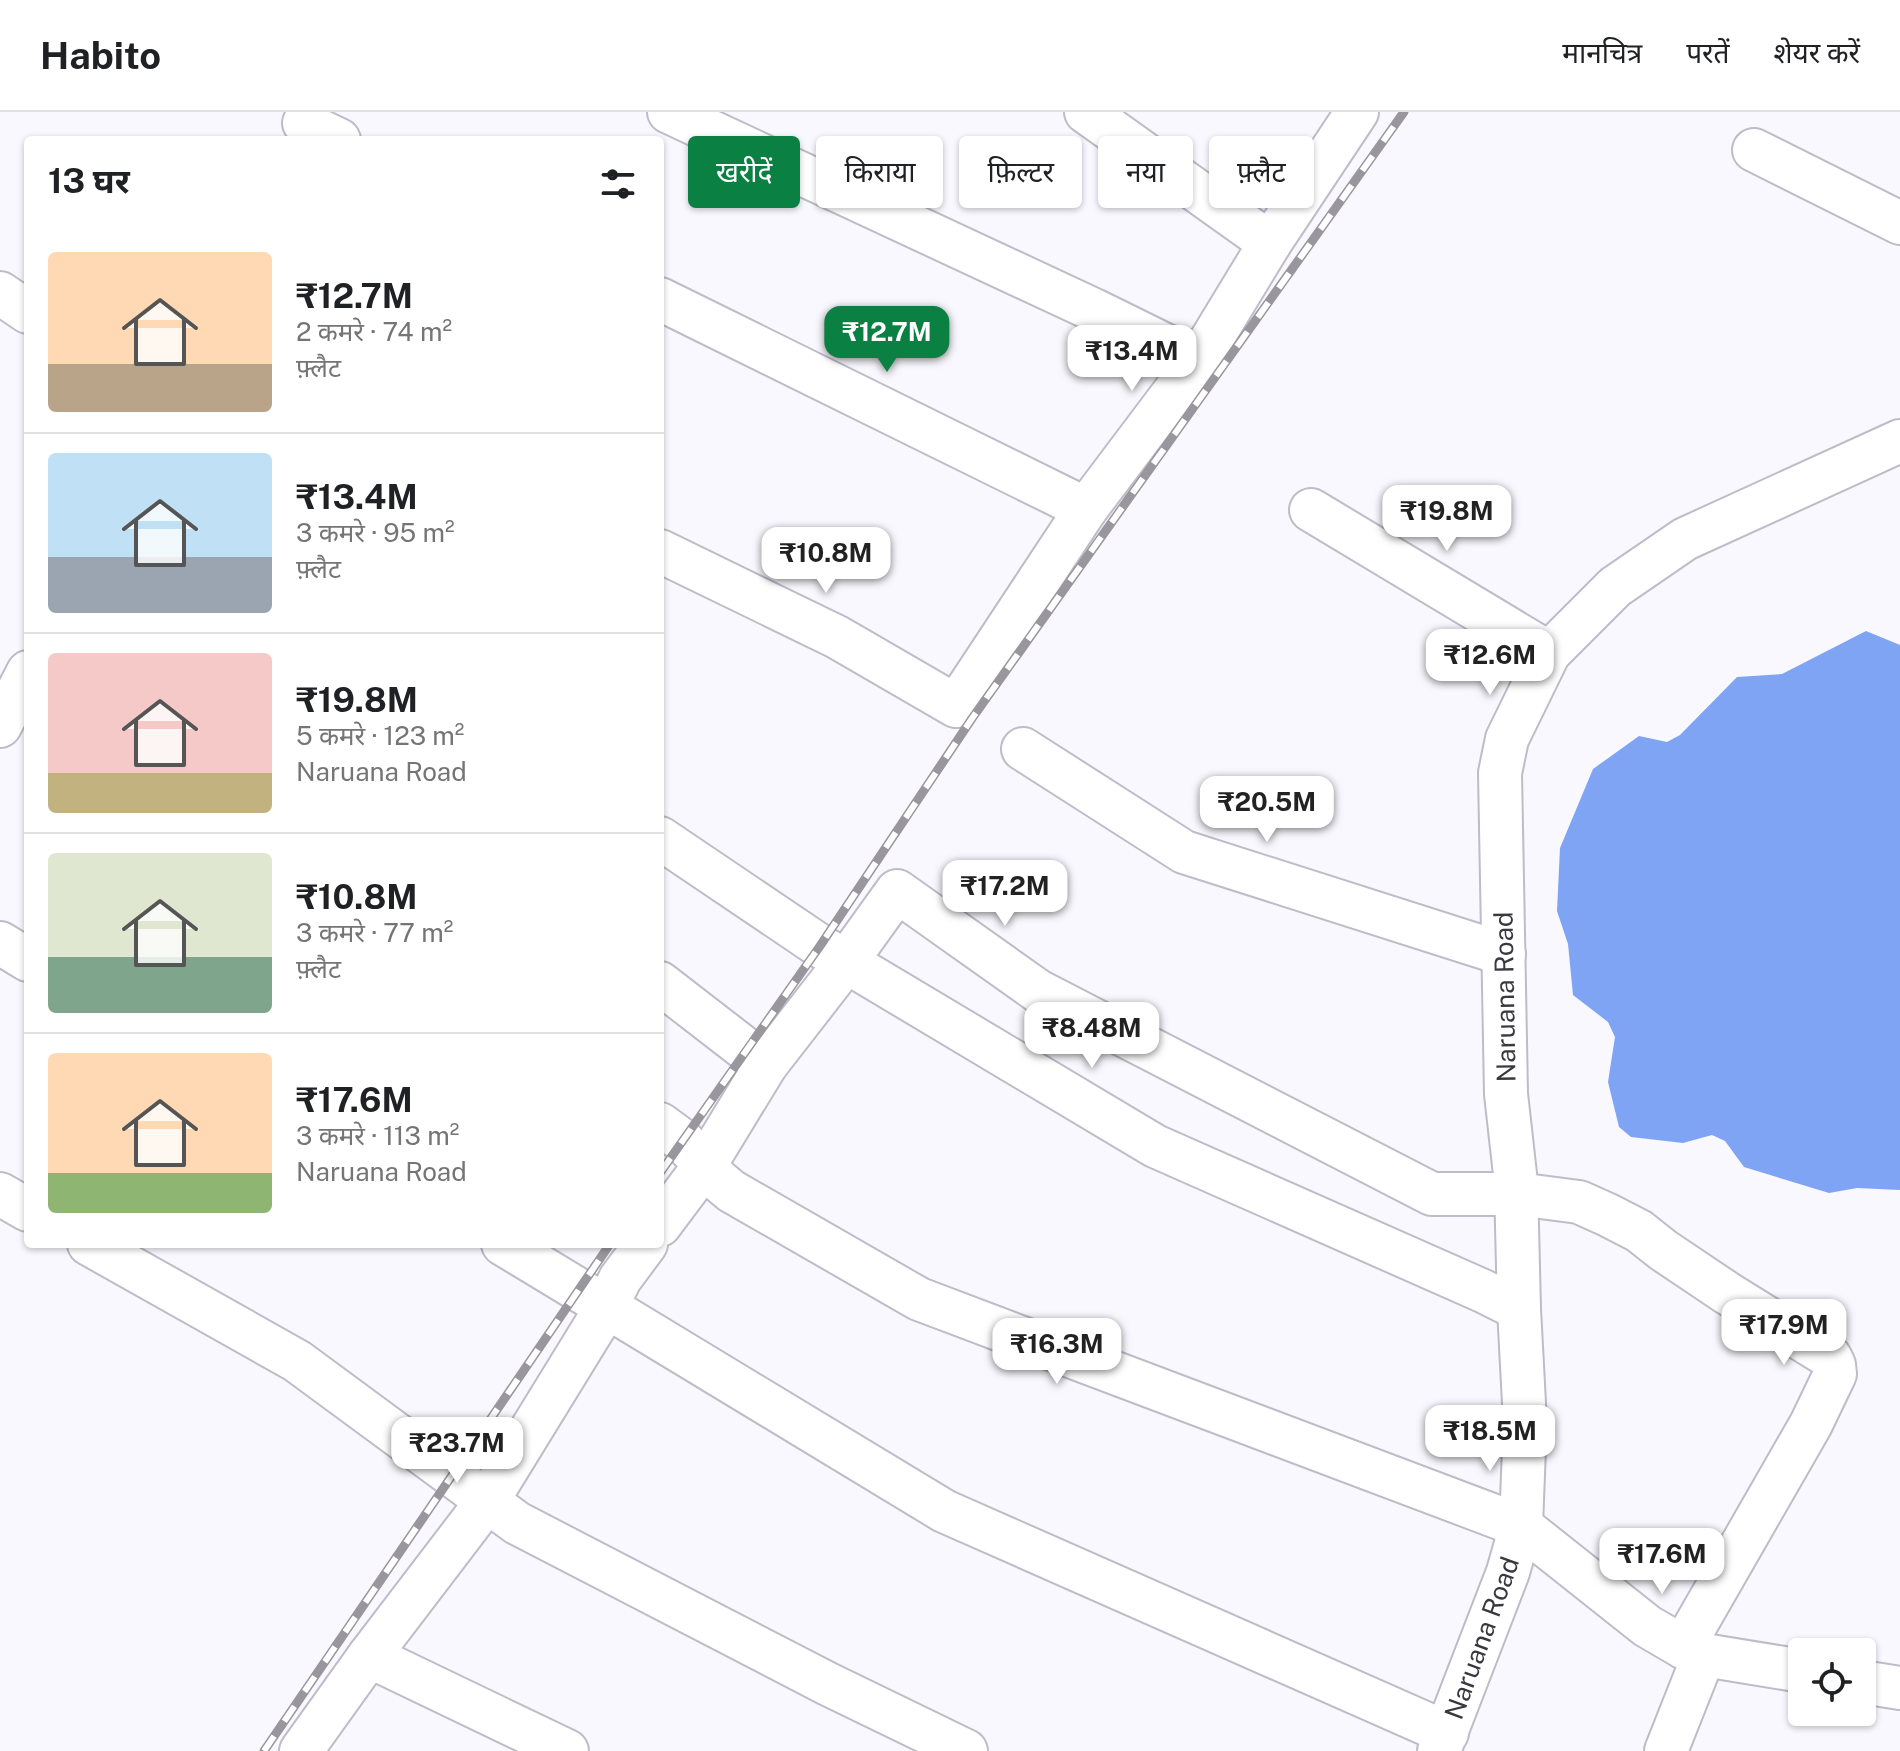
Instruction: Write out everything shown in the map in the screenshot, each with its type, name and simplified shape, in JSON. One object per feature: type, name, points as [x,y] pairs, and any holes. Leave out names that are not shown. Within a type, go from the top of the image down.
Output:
[{"type":"street","points":[[669,112],[1167,346],[1202,355]]},
{"type":"street","points":[[1086,112],[1270,243]]},
{"type":"street","points":[[664,553],[837,637],[956,706],[1086,509],[1202,355],[1270,243],[1357,112]]},
{"type":"street","points":[[1754,150],[1900,223]]},
{"type":"street","points":[[664,301],[1086,509]]},
{"type":"street","name":"Naruana Road","points":[[1443,1742],[1508,1572],[1521,1526],[1525,1422],[1517,1194],[1506,1094],[1500,773],[1507,739],[1549,653],[1615,587],[1685,539],[1900,441]]},
{"type":"street","points":[[1311,510],[1549,653]]},
{"type":"street","points":[[0,726],[24,682]]},
{"type":"street","points":[[1023,749],[1184,852],[1504,954]]},
{"type":"street","points":[[664,841],[846,962],[1155,1146],[1519,1309]]},
{"type":"street","points":[[664,1220],[705,1165],[766,1065],[897,891],[1038,991],[1432,1194],[1517,1194],[1579,1202],[1639,1231],[1727,1293],[1827,1355],[1834,1365],[1835,1374],[1693,1651],[1666,1751]]},
{"type":"street","points":[[0,943],[24,958]]},
{"type":"street","points":[[664,986],[766,1065]]},
{"type":"street","points":[[664,1127],[683,1141],[731,1191],[919,1299],[1521,1526],[1647,1626],[1693,1651],[1788,1668]]},
{"type":"street","points":[[0,1194],[24,1208]]},
{"type":"street","points":[[96,1248],[297,1361],[517,1523],[814,1677],[966,1751]]},
{"type":"street","points":[[510,1248],[944,1511],[1443,1742]]},
{"type":"street","points":[[301,1751],[488,1500],[606,1308],[620,1279],[643,1248]]},
{"type":"street","points":[[369,1656],[567,1751]]},
{"type":"street","points":[[1876,1684],[1900,1688]]},
{"type":"water","points":[[1866,631],[1900,645],[1900,1190],[1857,1188],[1829,1193],[1744,1167],[1725,1141],[1712,1135],[1683,1143],[1631,1137],[1619,1127],[1608,1082],[1615,1037],[1608,1022],[1573,995],[1568,944],[1557,911],[1560,848],[1593,769],[1639,736],[1667,742],[1680,735],[1737,677],[1782,674]]},
{"type":"railway","points":[[664,1167],[820,946],[973,717],[1404,112]]},
{"type":"railway","points":[[264,1751],[607,1248]]}]
